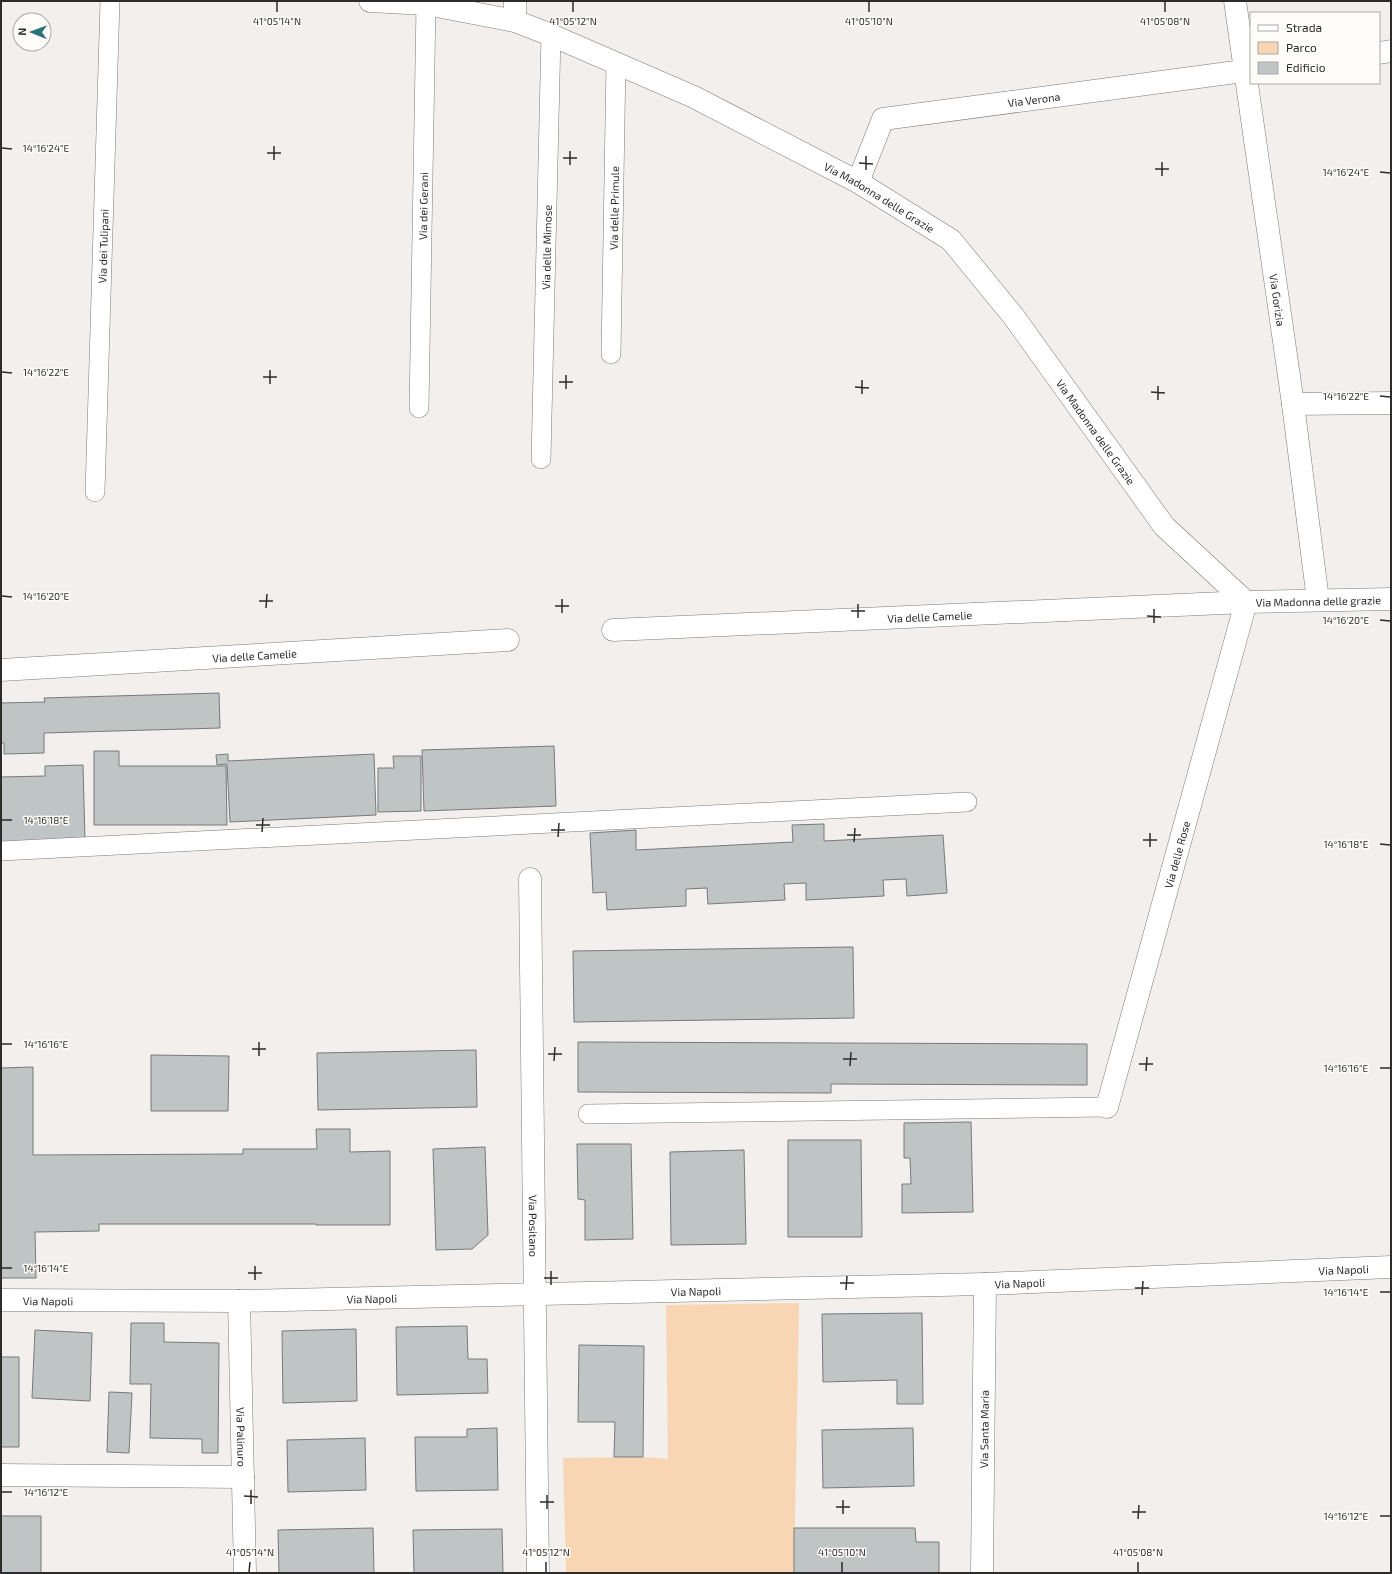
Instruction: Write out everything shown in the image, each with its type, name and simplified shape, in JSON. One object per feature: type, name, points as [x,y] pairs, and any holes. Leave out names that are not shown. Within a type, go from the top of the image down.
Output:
[{"type":"street","name":"Via Madonna delle Grazie","points":[[370,1],[515,11],[551,35],[694,96],[858,182],[951,240],[1014,317],[1164,526],[1246,602]]},
{"type":"street","name":"Via Gorizia","points":[[1235,1],[1248,70],[1318,600]]},
{"type":"street","points":[[1380,53],[1391,52]]},
{"type":"street","name":"Via Verona","points":[[858,182],[884,119],[1248,70]]},
{"type":"street","points":[[1293,404],[1391,403]]},
{"type":"street","name":"Via Madonna delle grazie","points":[[1246,602],[1391,599]]},
{"type":"street","name":"Via delle Camelie","points":[[613,630],[1246,602]]},
{"type":"street","name":"Via delle Rose","points":[[1106,1107],[1246,602]]},
{"type":"street","name":"Via delle Camelie","points":[[1,670],[508,640]]},
{"type":"street","name":"Via Positano","points":[[530,879],[538,1573]]},
{"type":"street","name":"Via Napoli","points":[[1,1300],[239,1301],[535,1295],[985,1284],[1391,1267]]},
{"type":"street","name":"Via Santa Maria","points":[[982,1573],[985,1284]]},
{"type":"street","name":"Via Palinuro","points":[[239,1301],[244,1573]]},
{"type":"street","points":[[1,1475],[243,1477]]},
{"type":"lane","name":"Via dei Tulipani","points":[[95,492],[110,1]]},
{"type":"lane","name":"Via dei Gerani","points":[[419,408],[426,4]]},
{"type":"lane","name":"Via delle Mimose","points":[[541,459],[551,35]]},
{"type":"lane","name":"Via delle Primule","points":[[611,354],[616,62]]},
{"type":"lane","points":[[1,851],[967,802]]},
{"type":"lane","points":[[588,1114],[1106,1107]]},
{"type":"green space","points":[[799,1303],[794,1573],[566,1573],[563,1458],[643,1457],[668,1459],[666,1305]]},
{"type":"building","points":[[219,693],[220,728],[44,733],[44,753],[4,754],[4,743],[1,743],[1,703],[45,702],[44,698]]},
{"type":"building","points":[[554,746],[556,806],[424,811],[422,750]]},
{"type":"building","points":[[94,751],[119,751],[119,766],[226,766],[227,825],[94,825]]},
{"type":"building","points":[[228,754],[228,761],[374,754],[376,815],[230,822],[227,764],[217,765],[216,755]]},
{"type":"building","points":[[393,756],[421,756],[421,811],[378,812],[378,768],[394,768]]},
{"type":"building","points":[[83,765],[85,841],[1,844],[1,777],[45,776],[45,766]]},
{"type":"building","points":[[824,824],[824,841],[943,835],[947,893],[907,896],[906,879],[883,880],[884,896],[806,900],[806,883],[784,884],[785,900],[708,904],[707,888],[686,889],[686,906],[607,910],[606,892],[593,893],[590,833],[636,830],[636,850],[793,842],[792,825]]},
{"type":"building","points":[[853,947],[854,1018],[574,1022],[573,951]]},
{"type":"building","points":[[578,1042],[1087,1044],[1087,1085],[831,1084],[831,1093],[578,1092]]},
{"type":"building","points":[[476,1050],[477,1107],[318,1110],[317,1053]]},
{"type":"building","points":[[151,1055],[229,1056],[228,1111],[151,1111]]},
{"type":"building","points":[[33,1067],[33,1155],[243,1154],[243,1149],[317,1149],[316,1129],[350,1129],[350,1152],[390,1151],[390,1225],[99,1224],[99,1231],[35,1232],[36,1278],[1,1278],[1,1068]]},
{"type":"building","points":[[971,1122],[973,1212],[902,1213],[902,1184],[911,1184],[910,1158],[904,1158],[904,1123]]},
{"type":"building","points":[[788,1140],[861,1140],[862,1237],[788,1237]]},
{"type":"building","points":[[577,1144],[631,1144],[633,1239],[585,1240],[585,1200],[578,1199]]},
{"type":"building","points":[[485,1147],[488,1235],[472,1249],[436,1250],[433,1149]]},
{"type":"building","points":[[744,1150],[746,1244],[671,1245],[670,1152]]},
{"type":"building","points":[[922,1313],[923,1404],[897,1404],[897,1380],[823,1382],[822,1314]]},
{"type":"building","points":[[131,1323],[164,1323],[164,1342],[219,1343],[218,1453],[202,1453],[202,1439],[150,1438],[151,1384],[130,1384]]},
{"type":"building","points":[[467,1326],[468,1359],[487,1359],[488,1393],[397,1395],[396,1327]]},
{"type":"building","points":[[356,1329],[357,1401],[283,1403],[282,1331]]},
{"type":"building","points":[[35,1330],[92,1333],[90,1401],[32,1398]]},
{"type":"building","points":[[579,1345],[644,1346],[643,1457],[614,1457],[615,1422],[578,1422]]},
{"type":"building","points":[[1,1357],[19,1357],[19,1447],[1,1447]]},
{"type":"building","points":[[109,1392],[132,1393],[129,1453],[107,1452]]},
{"type":"building","points":[[497,1428],[498,1490],[416,1491],[415,1437],[467,1437],[467,1429]]},
{"type":"building","points":[[913,1428],[914,1486],[823,1488],[822,1430]]},
{"type":"building","points":[[365,1438],[366,1490],[288,1492],[287,1440]]},
{"type":"building","points":[[1,1516],[41,1516],[41,1573],[1,1573]]},
{"type":"building","points":[[373,1528],[374,1573],[279,1573],[278,1530]]},
{"type":"building","points":[[794,1528],[915,1528],[916,1542],[939,1542],[939,1573],[794,1573]]},
{"type":"building","points":[[502,1529],[503,1573],[414,1573],[413,1530]]}]
